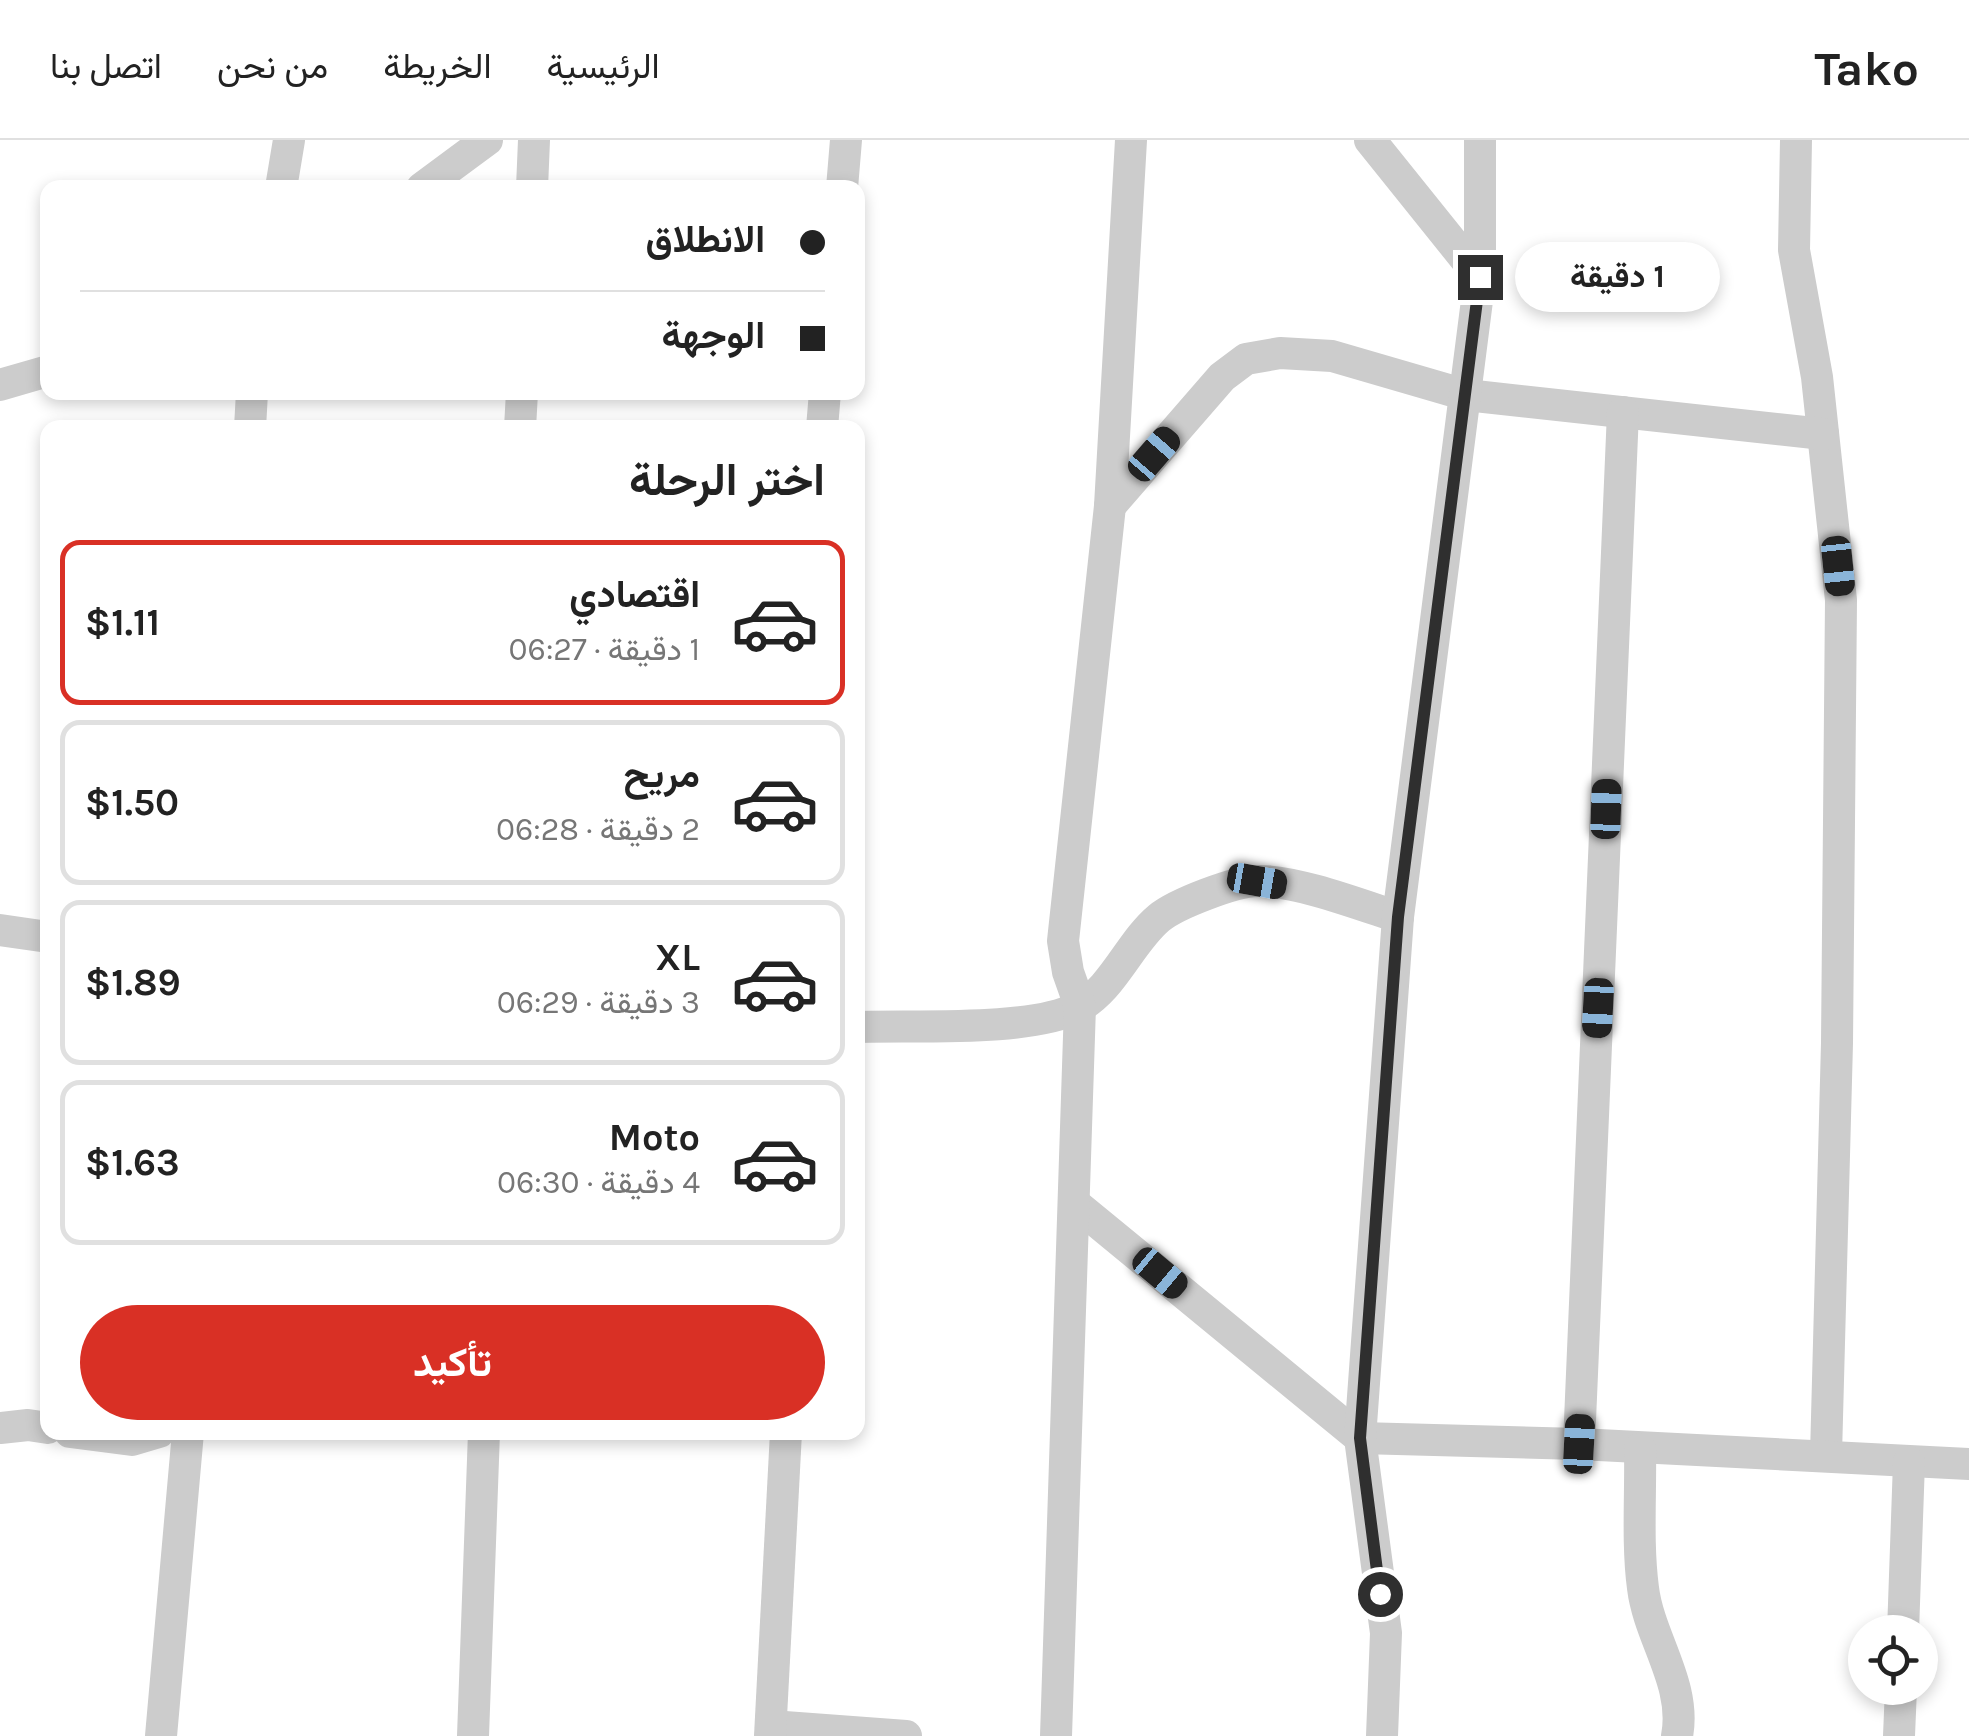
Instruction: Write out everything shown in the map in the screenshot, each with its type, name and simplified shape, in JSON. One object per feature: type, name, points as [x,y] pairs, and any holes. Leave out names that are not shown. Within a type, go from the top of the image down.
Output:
[{"type":"street","points":[[282,180],[290,140]]},
{"type":"street","points":[[433,180],[487,140]]},
{"type":"street","points":[[532,180],[534,140]]},
{"type":"street","points":[[843,180],[846,140]]},
{"type":"street","points":[[1056,1736],[1080,1006],[1068,972],[1063,941],[1110,506],[1131,140]]},
{"type":"street","points":[[1370,140],[1480,277]]},
{"type":"street","points":[[1382,1736],[1386,1633],[1360,1438],[1398,917],[1480,277],[1480,140]]},
{"type":"street","points":[[1796,140],[1794,250],[1817,377],[1841,600],[1837,1043],[1826,1455]]},
{"type":"street","points":[[1110,506],[1222,378],[1246,359],[1280,353],[1332,356],[1466,395],[1823,434]]},
{"type":"street","points":[[0,386],[40,374]]},
{"type":"street","points":[[1579,1444],[1623,412]]},
{"type":"street","points":[[865,1027],[1031,1022],[1080,1006],[1122,964],[1158,918],[1196,898],[1257,881],[1315,891],[1398,917]]},
{"type":"street","points":[[0,930],[40,936]]},
{"type":"street","points":[[1074,1203],[1360,1438],[1579,1444],[1969,1464]]},
{"type":"street","points":[[0,1428],[40,1427]]},
{"type":"street","points":[[161,1736],[187,1440]]},
{"type":"street","points":[[473,1736],[484,1440]]},
{"type":"street","points":[[786,1440],[771,1731],[906,1736]]},
{"type":"street","points":[[1640,1449],[1643,1588],[1651,1624],[1677,1692],[1677,1736]]},
{"type":"street","points":[[1904,1615],[1909,1462]]},
{"type":"street","points":[[1900,1736],[1901,1705]]},
{"type":"route","points":[[1380,1594],[1360,1438],[1398,917],[1480,277]]}]
